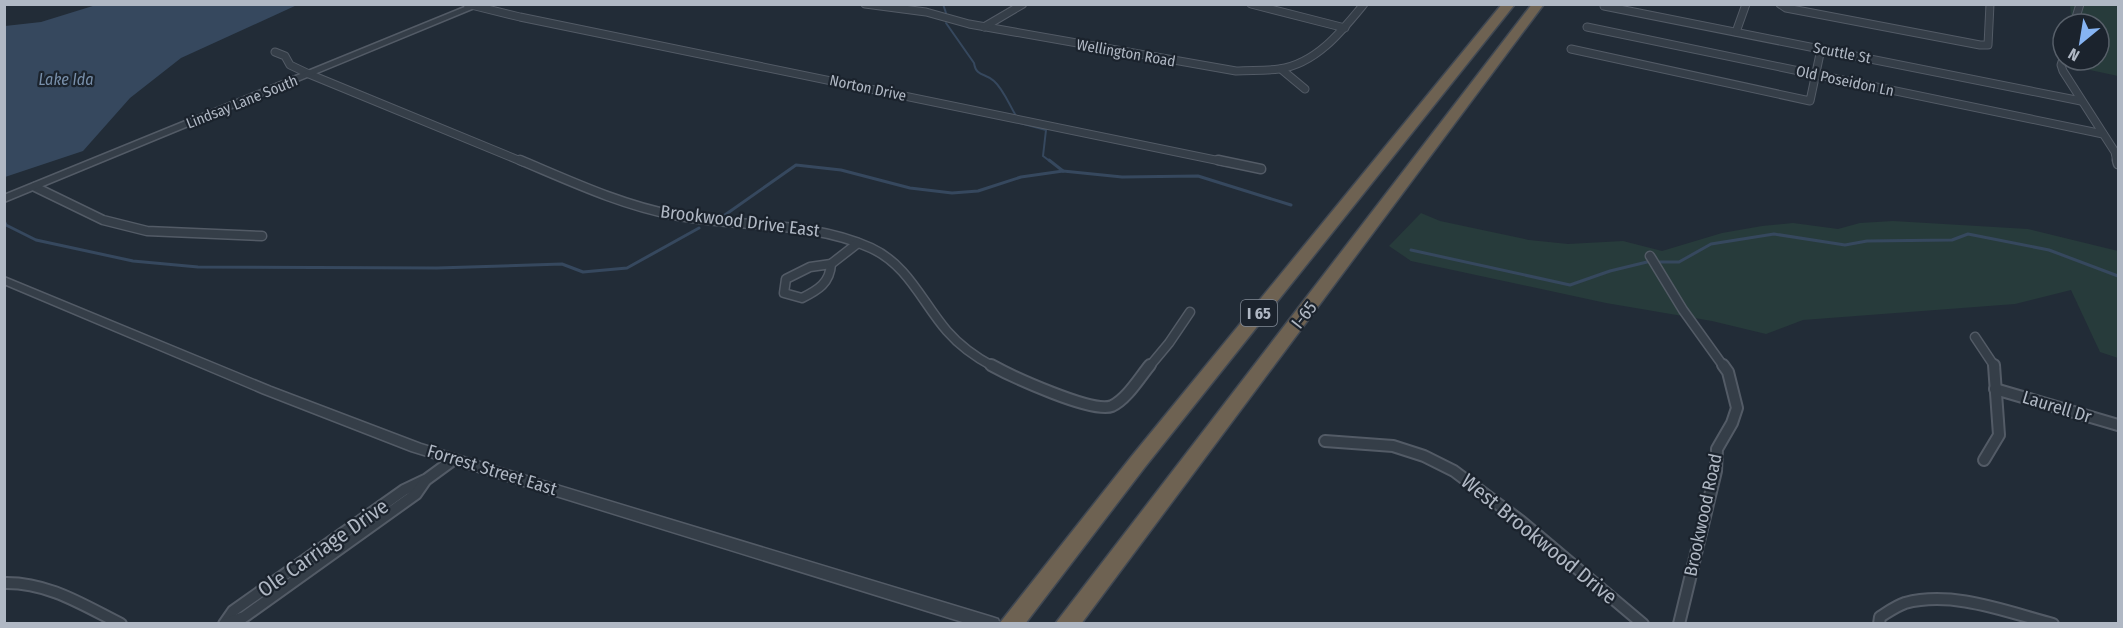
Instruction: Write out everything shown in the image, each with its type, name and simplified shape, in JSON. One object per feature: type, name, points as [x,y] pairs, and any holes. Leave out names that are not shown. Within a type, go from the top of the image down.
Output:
[{"type":"highway","name":"I 65","points":[[1011,624],[1145,453],[1509,4]]},
{"type":"highway","name":"I-65","points":[[1067,624],[1538,4]]},
{"type":"street","name":"Wellington Road","points":[[866,4],[926,12],[984,27],[1236,71],[1281,69],[1311,57],[1345,28],[1364,4]]},
{"type":"street","points":[[984,27],[1023,4]]},
{"type":"street","points":[[1251,4],[1345,28]]},
{"type":"street","points":[[1780,4],[1797,10],[1980,45],[1988,45],[1990,4]]},
{"type":"street","name":"Lindsay Lane South","points":[[4,199],[474,5]]},
{"type":"street","name":"Norton Drive","points":[[474,5],[1261,169]]},
{"type":"street","name":"Scuttle St","points":[[1604,6],[2081,101]]},
{"type":"street","points":[[1736,32],[1745,6]]},
{"type":"street","name":"Old Poseidon Ln","points":[[1587,27],[2103,134]]},
{"type":"street","points":[[1571,49],[1810,101],[1821,49]]},
{"type":"street","name":"Brookwood Drive East","points":[[275,52],[285,56],[290,65],[309,74],[600,193],[681,217],[831,233],[873,249],[901,267],[940,324],[960,343],[995,368],[1018,379],[1099,408],[1112,406],[1121,399],[1169,343],[1190,312]]},
{"type":"street","points":[[1281,69],[1305,88]]},
{"type":"street","points":[[2063,72],[2115,152],[2118,164]]},
{"type":"street","points":[[35,187],[103,220],[147,231],[262,236]]},
{"type":"street","points":[[831,264],[831,274],[823,288],[802,298],[784,293],[786,279],[810,267],[831,264],[858,243]]},
{"type":"street","name":"Brookwood Road","points":[[1650,256],[1683,310],[1728,372],[1737,408],[1732,423],[1717,449],[1716,471],[1679,624]]},
{"type":"street","name":"Forrest Street East","points":[[4,280],[228,375],[375,433],[453,460],[992,624]]},
{"type":"street","points":[[1975,337],[1995,368],[1999,435],[1984,460]]},
{"type":"street","name":"Laurell Dr","points":[[1995,389],[2118,425]]},
{"type":"street","name":"West Brookwood Drive","points":[[1325,441],[1392,446],[1424,456],[1454,471],[1522,522],[1643,624]]},
{"type":"street","name":"Ole Carriage Drive","points":[[225,624],[244,617],[416,494],[427,479],[453,460]]},
{"type":"street","points":[[4,583],[18,581],[46,588],[121,624]]},
{"type":"street","points":[[1879,624],[1880,617],[1903,603],[1930,600],[1976,605],[2053,624]]},
{"type":"green space","points":[[2070,5],[2118,5],[2118,76],[2099,72],[2111,72],[2111,12],[2071,12]]},
{"type":"green space","points":[[1421,213],[1440,221],[1529,240],[1568,244],[1623,241],[1662,251],[1722,233],[1793,223],[1838,229],[1860,223],[1893,221],[2028,229],[2118,251],[2118,358],[2100,352],[2071,290],[2015,304],[1803,320],[1766,334],[1712,321],[1606,303],[1411,261],[1389,246]]},
{"type":"water","name":"Lake Ida","points":[[96,5],[297,5],[181,58],[130,98],[83,151],[5,177],[5,26],[41,22]]},
{"type":"waterway","points":[[943,4],[946,13]]},
{"type":"waterway","points":[[946,23],[974,63],[977,71],[997,84],[1015,114]]},
{"type":"waterway","points":[[1020,123],[1046,130],[1043,156],[1051,162]]},
{"type":"waterway","points":[[1049,160],[1063,171]]},
{"type":"waterway","points":[[722,217],[796,165],[841,170],[910,188],[952,193],[978,191],[1021,177],[1063,171]]},
{"type":"waterway","points":[[1063,171],[1122,177],[1198,176],[1291,205]]},
{"type":"waterway","points":[[4,221],[6,225],[36,240],[133,261],[198,267],[437,268],[562,264],[583,272],[627,268],[699,228]]},
{"type":"waterway","points":[[1659,262],[1679,262],[1711,244],[1774,234],[1845,245],[1867,241],[1952,240],[1968,234],[2049,250],[2118,276]]},
{"type":"waterway","points":[[1411,250],[1570,285],[1610,271],[1647,262]]}]
